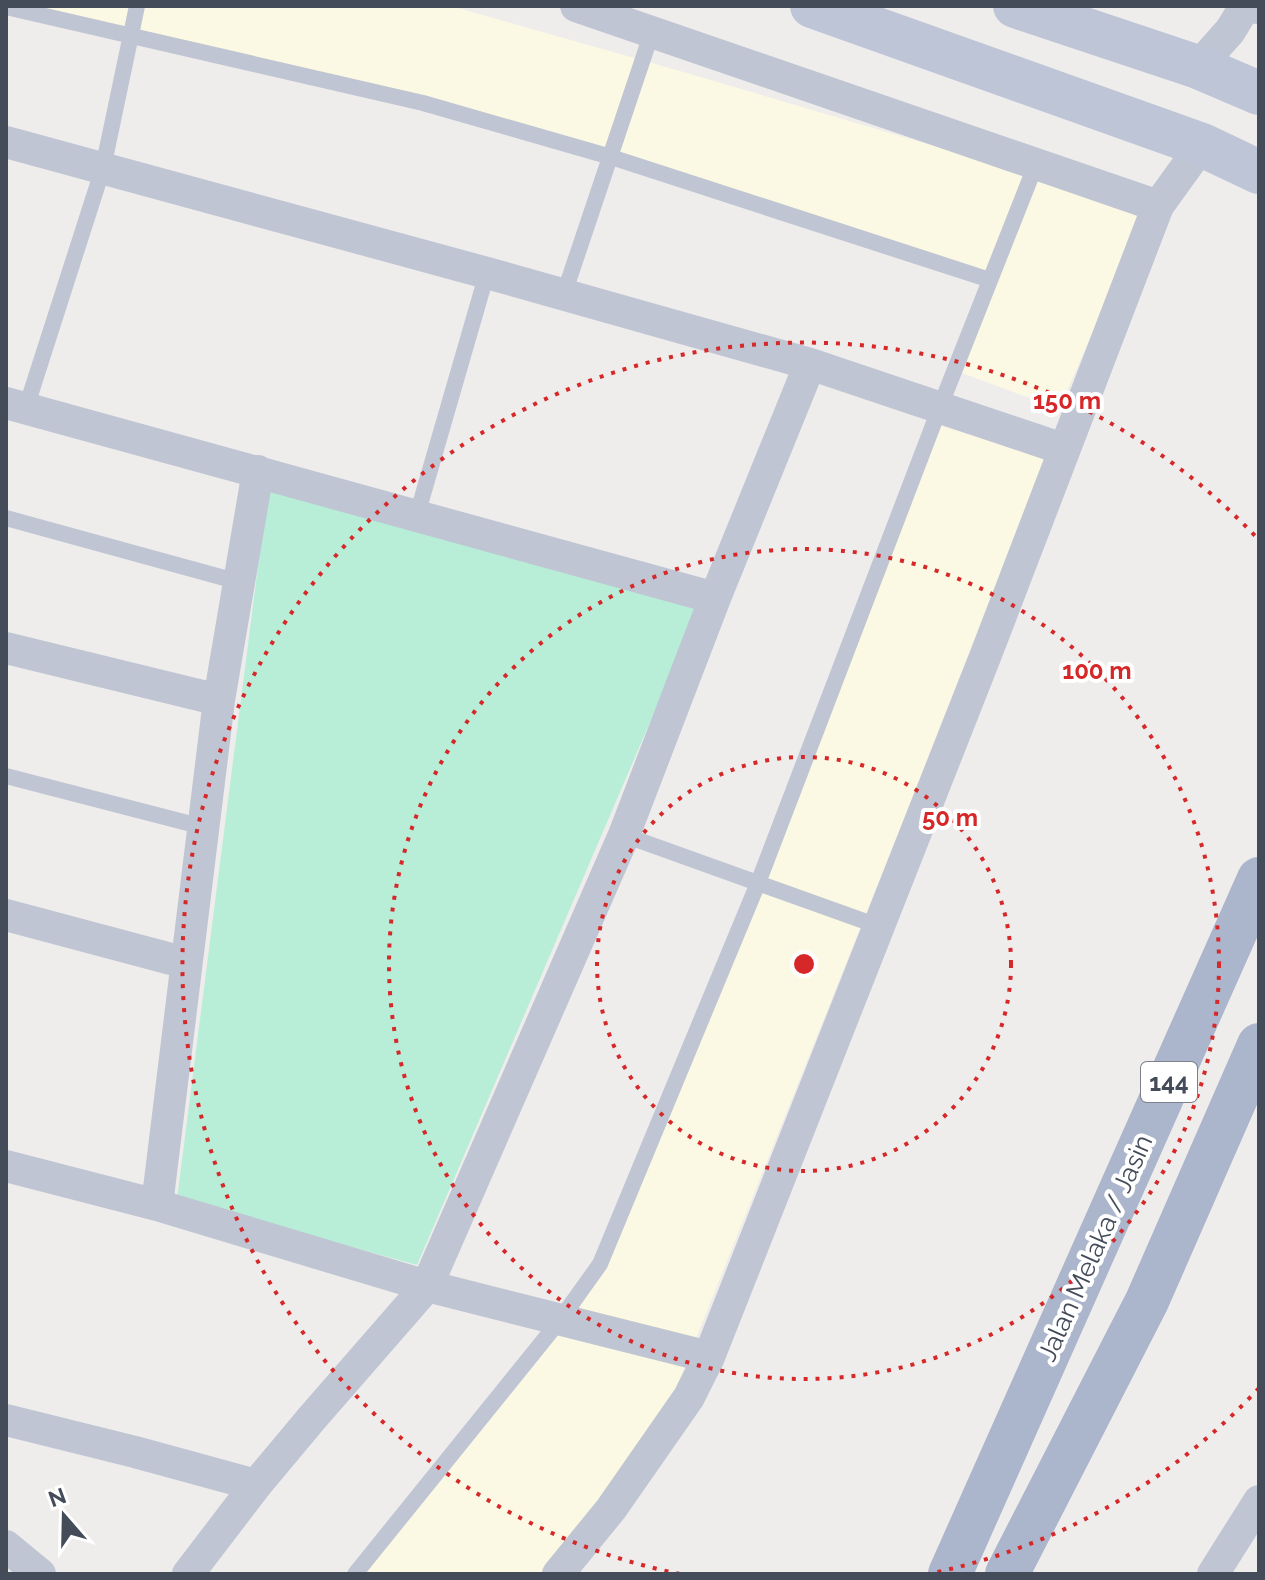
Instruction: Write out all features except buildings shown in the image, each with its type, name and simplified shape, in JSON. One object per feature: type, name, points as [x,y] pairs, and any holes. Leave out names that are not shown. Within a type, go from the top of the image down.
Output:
[{"type":"main road","name":"Jalan Melaka / Jasin","points":[[950,1574],[1259,879]]},
{"type":"main road","name":"144","points":[[1007,1574],[1147,1301],[1259,1045]]},
{"type":"street","points":[[576,6],[1158,206]]},
{"type":"street","points":[[812,6],[1202,145],[1259,172]]},
{"type":"street","points":[[1015,6],[1228,80],[1238,15]]},
{"type":"street","points":[[6,142],[810,364],[1063,449]]},
{"type":"street","points":[[558,1574],[641,1467],[689,1397],[709,1357],[985,657],[1158,206],[1202,145]]},
{"type":"street","points":[[188,1574],[256,1485],[427,1286],[624,835],[715,598],[810,364]]},
{"type":"street","points":[[16,406],[715,598]]},
{"type":"street","points":[[157,1205],[219,700],[258,471]]},
{"type":"street","points":[[6,648],[219,700]]},
{"type":"street","points":[[6,915],[186,963]]},
{"type":"street","points":[[6,1166],[157,1205],[427,1286],[709,1357]]},
{"type":"street","points":[[6,1420],[256,1485]]},
{"type":"street","points":[[1213,1574],[1259,1501]]},
{"type":"street","points":[[6,1546],[40,1574]]},
{"type":"lane","points":[[16,406],[103,168],[137,6]]},
{"type":"lane","points":[[6,7],[423,103],[611,157],[990,280]]},
{"type":"lane","points":[[564,294],[652,32]]},
{"type":"lane","points":[[355,1574],[560,1320],[600,1264],[758,883],[1036,164]]},
{"type":"lane","points":[[417,515],[487,273]]},
{"type":"lane","points":[[6,518],[239,582]]},
{"type":"lane","points":[[6,776],[203,827]]},
{"type":"lane","points":[[624,835],[878,926]]},
{"type":"shaded area","points":[[27,6],[451,6],[1147,209],[1059,409],[962,373],[993,277],[605,155]]},
{"type":"shaded area","points":[[935,424],[1045,458],[671,1401],[545,1574],[365,1574],[579,1310]]},
{"type":"green space","points":[[268,488],[699,608],[417,1265],[177,1199]]}]
